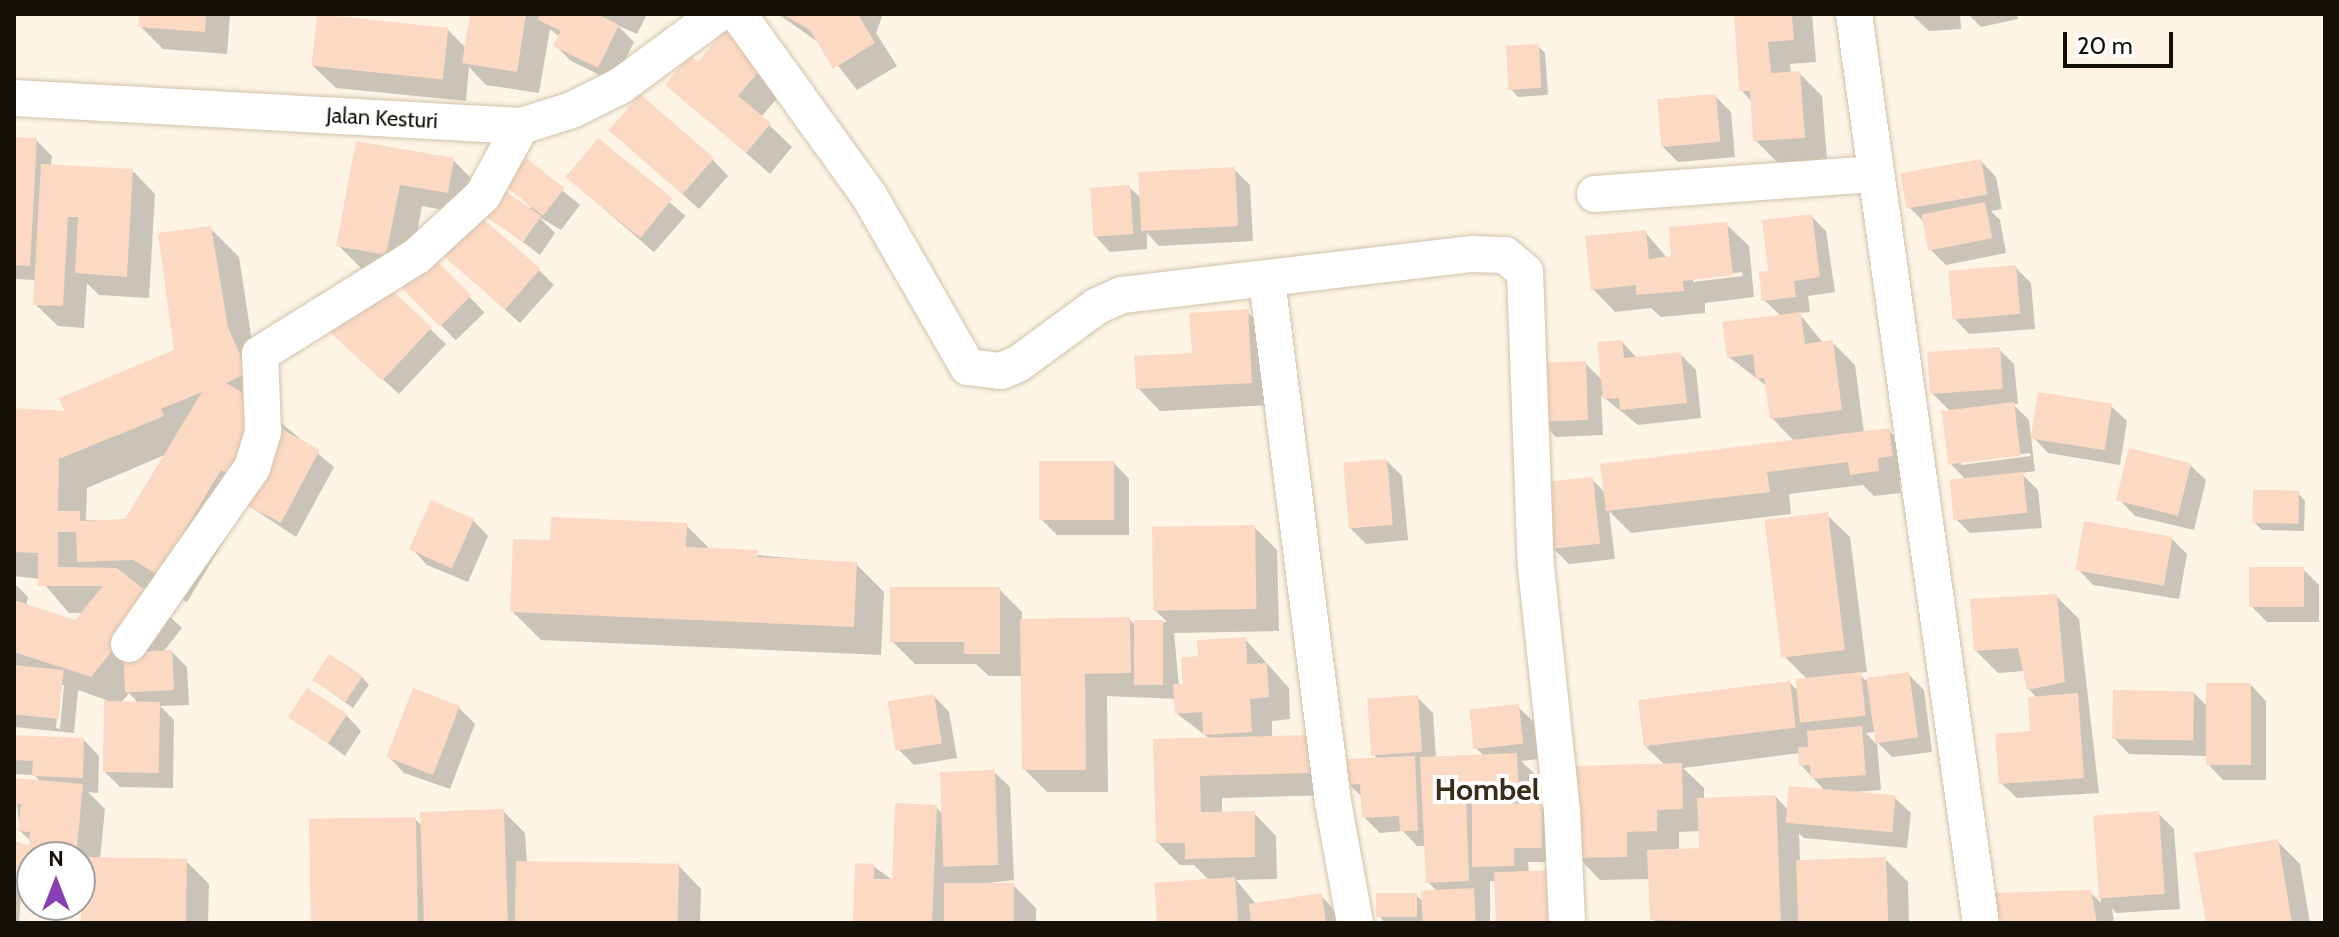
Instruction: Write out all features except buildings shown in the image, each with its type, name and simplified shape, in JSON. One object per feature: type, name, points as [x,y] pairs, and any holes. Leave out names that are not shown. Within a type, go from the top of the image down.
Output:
[{"type":"street","name":"Jalan Kesturi","points":[[14,98],[521,126],[572,110],[620,86],[718,14]]},
{"type":"street","points":[[738,14],[868,194],[968,367],[1001,371],[1018,364],[1097,306],[1122,295],[1497,253],[1525,272],[1536,567],[1562,811],[1567,923]]},
{"type":"street","points":[[1854,14],[1981,923]]},
{"type":"street","points":[[129,644],[252,468],[263,431],[260,354],[417,256],[483,195],[521,126]]},
{"type":"street","points":[[1595,194],[1875,174]]},
{"type":"street","points":[[1267,280],[1333,802],[1355,923]]},
{"type":"district","name":"Hombel","points":[[1487,790]]}]
